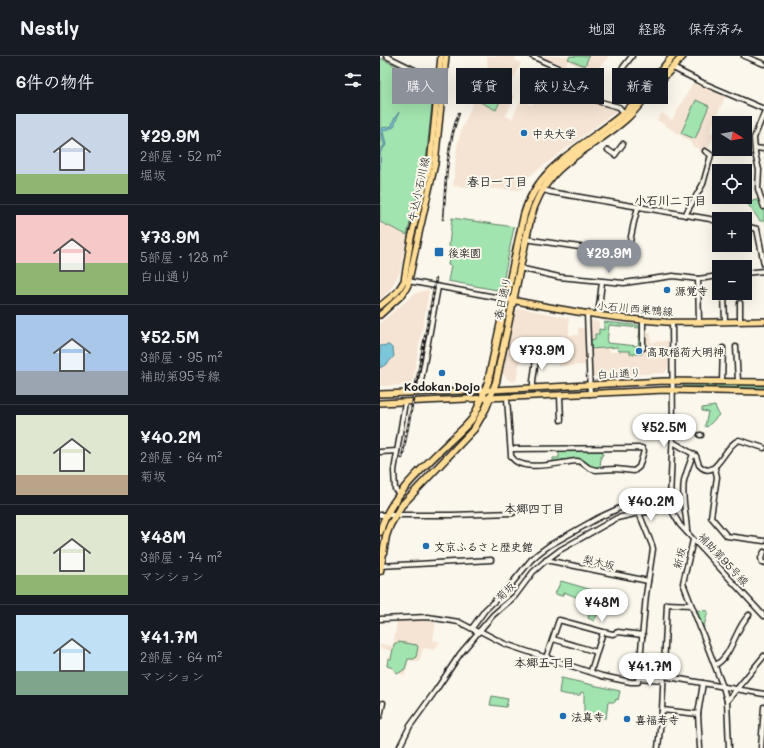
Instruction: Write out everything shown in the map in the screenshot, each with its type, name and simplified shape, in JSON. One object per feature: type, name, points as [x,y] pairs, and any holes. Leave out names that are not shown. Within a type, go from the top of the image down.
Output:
[{"type":"highway","name":"春日通り","points":[[663,68],[673,56]]},
{"type":"highway","name":"春日通り","points":[[380,568],[384,539],[401,506],[416,488],[474,429],[490,399],[493,390],[525,212],[532,196],[539,188],[548,172],[558,163],[626,115],[683,56]]},
{"type":"highway","name":"春日通り","points":[[626,115],[635,104]]},
{"type":"highway","name":"春日通り","points":[[380,532],[387,514],[399,494],[468,424],[475,413],[485,391],[509,299],[519,268],[533,207],[539,188]]},
{"type":"main road","name":"牛込小石川線","points":[[441,56],[442,68]]},
{"type":"main road","name":"牛込小石川線","points":[[444,68],[446,56]]},
{"type":"main road","name":"牛込小石川線","points":[[380,315],[403,294],[407,281],[433,174],[440,104]]},
{"type":"main road","name":"牛込小石川線","points":[[380,306],[397,292],[407,281]]},
{"type":"main road","name":"小石川西巣鴨線","points":[[509,299],[598,315],[643,320],[672,322],[764,321]]},
{"type":"main road","name":"白山通り","points":[[380,394],[485,391],[674,380],[764,382]]},
{"type":"main road","name":"白山通り","points":[[380,403],[673,390],[764,392]]},
{"type":"street","points":[[386,56],[412,68]]},
{"type":"street","points":[[532,56],[560,69],[558,80],[601,102],[619,107],[626,115]]},
{"type":"street","points":[[623,68],[632,56]]},
{"type":"street","points":[[744,56],[764,64]]},
{"type":"street","points":[[673,68],[703,83],[764,109]]},
{"type":"street","points":[[764,112],[754,138],[759,170],[758,189],[764,207]]},
{"type":"street","points":[[608,150],[615,155],[623,144]]},
{"type":"street","points":[[755,148],[764,149]]},
{"type":"street","points":[[685,214],[703,184],[711,155],[705,151]]},
{"type":"street","points":[[539,188],[550,192],[712,220]]},
{"type":"street","points":[[525,239],[600,250],[627,256],[638,207]]},
{"type":"street","points":[[752,228],[757,229],[764,264]]},
{"type":"street","points":[[519,268],[559,277],[624,284],[673,276],[698,279],[712,277]]},
{"type":"street","points":[[752,272],[764,271]]},
{"type":"street","points":[[698,279],[699,321]]},
{"type":"street","points":[[407,281],[509,299]]},
{"type":"street","points":[[598,315],[602,282]]},
{"type":"street","points":[[419,392],[438,287]]},
{"type":"street","points":[[724,300],[725,321]]},
{"type":"street","points":[[740,303],[740,321]]},
{"type":"street","points":[[587,313],[590,394]]},
{"type":"street","points":[[643,320],[643,348]]},
{"type":"street","name":"補助第95号線","points":[[672,322],[674,380],[671,505],[677,521],[687,533],[764,616]]},
{"type":"street","points":[[736,347],[738,381]]},
{"type":"street","points":[[722,381],[723,348]]},
{"type":"street","points":[[533,388],[537,352]]},
{"type":"street","points":[[560,396],[561,420]]},
{"type":"street","points":[[507,398],[511,449],[512,458],[525,464],[544,466],[577,461],[581,462],[590,469],[637,470],[644,451],[642,448],[511,449]]},
{"type":"street","points":[[399,494],[394,486],[394,471],[405,402]]},
{"type":"street","points":[[672,442],[693,454],[701,468],[710,470],[715,468],[728,450],[739,440],[764,448]]},
{"type":"street","points":[[380,452],[397,451]]},
{"type":"street","points":[[687,533],[684,481],[693,454]]},
{"type":"street","points":[[715,468],[716,477],[711,517],[727,536],[764,541]]},
{"type":"street","points":[[472,628],[484,610],[508,588],[531,560],[539,553],[598,518],[622,507],[638,502]]},
{"type":"street","name":"菊坂","points":[[399,748],[410,726],[436,691],[460,654],[479,631],[515,596],[533,572],[546,560],[560,550],[613,521],[625,516],[671,505]]},
{"type":"street","points":[[380,515],[396,514],[452,516],[513,513]]},
{"type":"street","points":[[380,619],[428,617],[459,622],[505,644],[546,658],[602,676],[635,683],[638,682],[652,555],[652,545],[638,513]]},
{"type":"street","name":"新坂","points":[[691,604],[683,582],[693,540]]},
{"type":"street","points":[[764,552],[761,558],[762,563],[764,563]]},
{"type":"street","points":[[380,568],[491,560]]},
{"type":"street","name":"梨木坂","points":[[546,560],[648,581]]},
{"type":"street","points":[[658,748],[662,710],[667,604],[691,604],[727,700],[729,748]]},
{"type":"street","points":[[715,665],[722,662],[743,621],[749,615]]},
{"type":"street","points":[[546,658],[559,620],[613,634],[618,632],[643,635]]},
{"type":"street","points":[[591,672],[602,632]]},
{"type":"street","points":[[553,639],[596,652]]},
{"type":"street","points":[[727,700],[764,656]]},
{"type":"street","points":[[638,678],[663,678],[703,683],[764,694]]},
{"type":"street","points":[[700,748],[698,714],[703,683]]},
{"type":"street","points":[[380,716],[383,703]]},
{"type":"street","points":[[761,748],[764,707]]},
{"type":"street","points":[[662,710],[698,714]]},
{"type":"shaded area","name":"中央大学","points":[[487,56],[516,56],[515,60],[521,63],[512,82],[512,68],[488,68]]},
{"type":"shaded area","points":[[540,56],[609,56],[599,68],[583,68],[568,61],[564,68]]},
{"type":"shaded area","points":[[694,81],[726,95],[717,116],[712,116],[712,126],[710,131],[712,132],[712,140],[707,150],[703,148],[701,150],[694,147],[689,141],[657,120],[662,113],[672,120]]},
{"type":"shaded area","name":"中央大学","points":[[512,95],[515,96],[512,103]]},
{"type":"shaded area","name":"中央大学","points":[[520,101],[520,104],[531,105],[601,104],[611,106],[618,110],[524,180],[521,190],[453,186],[457,147],[461,130],[472,104],[511,104],[506,116],[512,119]]},
{"type":"shaded area","points":[[380,222],[407,236],[400,272],[389,291],[380,300]]},
{"type":"shaded area","points":[[426,290],[429,291],[412,385],[380,386],[380,323],[414,294]]},
{"type":"shaded area","points":[[520,308],[569,318],[569,335],[578,335],[578,328],[585,328],[587,365],[559,366],[558,352],[539,353],[522,350],[516,381],[510,381],[502,373],[515,311]]},
{"type":"shaded area","points":[[589,320],[599,322],[599,334],[595,339],[589,340]]},
{"type":"shaded area","points":[[645,332],[651,332],[651,342],[668,341],[668,369],[664,373],[591,377],[590,349],[609,348],[610,352],[630,351],[630,354],[642,354]]},
{"type":"shaded area","points":[[397,621],[436,621],[433,640],[440,642],[434,650],[423,648],[419,662],[409,660],[405,675],[393,672],[393,669],[386,666],[388,657],[391,657],[392,651],[380,648],[380,644],[393,646]]},
{"type":"green space","points":[[570,56],[589,56],[585,66],[568,59]]},
{"type":"green space","points":[[380,58],[400,68],[392,68],[392,104],[432,104],[426,161],[407,235],[380,222]]},
{"type":"green space","points":[[696,100],[709,106],[695,139],[681,133]]},
{"type":"green space","points":[[484,104],[499,104],[496,110]]},
{"type":"green space","points":[[759,199],[764,210],[764,221],[760,221],[748,204],[752,204],[752,201]]},
{"type":"green space","points":[[452,218],[514,227],[502,287],[497,290],[448,281],[451,266],[448,265],[451,249],[449,245]]},
{"type":"green space","points":[[604,322],[642,326],[642,354],[630,354],[630,351],[619,351],[618,347],[590,349],[589,340],[595,339],[595,334],[599,334],[599,329],[604,330]],"holes":[[[609,325],[640,328],[638,346],[607,343]]]},
{"type":"green space","points":[[683,384],[764,386],[764,388],[683,386]]},
{"type":"green space","points":[[715,406],[719,415],[707,427],[705,426],[708,412],[702,411],[702,408]]},
{"type":"green space","points":[[559,450],[603,451],[600,469],[564,460],[553,462],[553,458],[559,458]]},
{"type":"green space","points":[[561,581],[606,594],[599,613],[594,621],[588,618],[591,608],[585,606],[586,601],[564,592],[562,596],[555,594]]},
{"type":"green space","points":[[695,611],[708,611],[703,630]]},
{"type":"green space","points":[[399,642],[417,645],[418,647],[416,657],[414,659],[408,659],[405,669],[397,673],[393,668],[387,666],[388,659],[391,659],[394,644]]},
{"type":"green space","points":[[561,678],[620,691],[618,700],[616,699],[615,702],[608,702],[606,718],[584,717],[584,693],[581,692],[580,695],[569,695],[559,693]]},
{"type":"green space","points":[[492,696],[508,699],[506,707],[490,705]]},
{"type":"water","points":[[399,112],[394,127],[383,131],[386,145],[380,153],[384,143],[380,131],[382,128],[392,126],[393,121]]},
{"type":"water","points":[[389,345],[393,349],[394,356],[388,363],[380,368],[380,346]]},
{"type":"railway","points":[[443,219],[449,152],[451,139],[459,113]]},
{"type":"railway","points":[[402,458],[436,279]]},
{"type":"place","name":"中央大学","points":[[524,133]]},
{"type":"place","name":"後楽園","points":[[439,252]]},
{"type":"place","name":"源覚寺","points":[[667,290]]},
{"type":"place","name":"高取稲荷大明神","points":[[639,351]]},
{"type":"place","name":"Kodokan Dojo","points":[[442,373]]},
{"type":"place","name":"文京ふるさと歴史館","points":[[426,546]]},
{"type":"place","name":"法真寺","points":[[563,716]]},
{"type":"place","name":"喜福寿寺","points":[[627,719]]},
{"type":"district","name":"春日一丁目","points":[[497,181]]},
{"type":"district","name":"小石川二丁目","points":[[670,200]]},
{"type":"district","name":"本郷四丁目","points":[[534,508]]},
{"type":"district","name":"本郷五丁目","points":[[544,662]]}]
